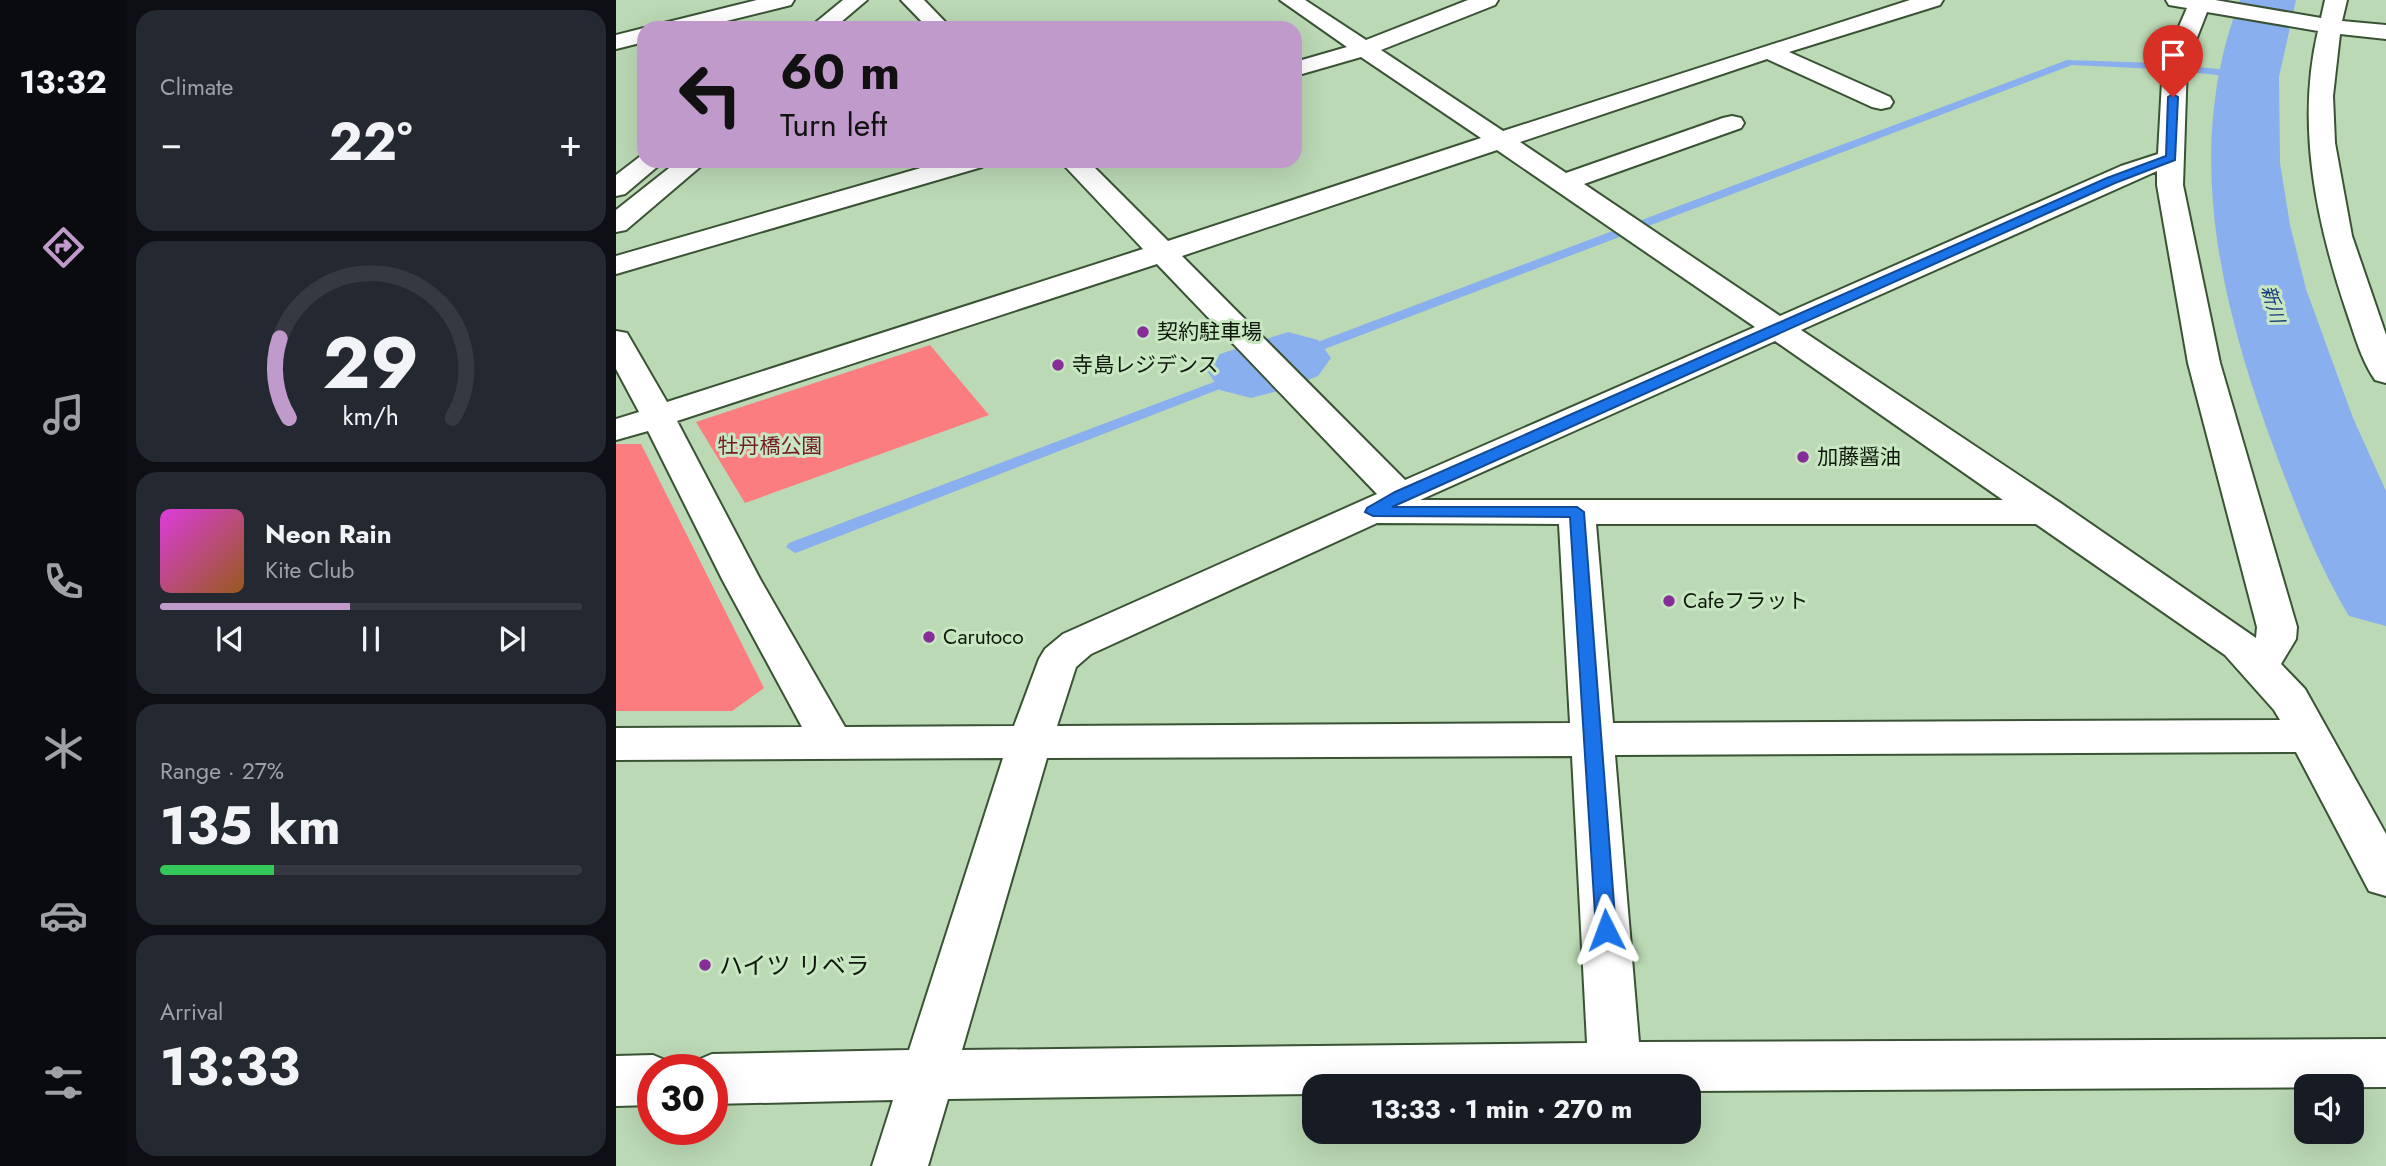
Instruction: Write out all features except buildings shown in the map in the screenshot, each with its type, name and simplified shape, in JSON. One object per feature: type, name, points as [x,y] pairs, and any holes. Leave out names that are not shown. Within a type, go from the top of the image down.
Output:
[{"type":"street","points":[[700,21],[783,0]]},
{"type":"street","points":[[912,0],[933,21]]},
{"type":"street","points":[[1291,0],[2049,512],[2239,645],[2290,700],[2386,877]]},
{"type":"street","points":[[1302,67],[1362,50],[1487,0]]},
{"type":"street","points":[[616,430],[1164,252],[1768,51],[1932,0]]},
{"type":"street","points":[[2259,665],[2276,639],[2277,627],[2204,363],[2175,220],[2170,185],[2174,68],[2197,3],[2327,17],[2386,32]]},
{"type":"street","points":[[835,21],[864,7]]},
{"type":"street","points":[[2327,17],[2320,76],[2323,159],[2331,209],[2346,265],[2386,373]]},
{"type":"street","points":[[616,42],[637,37]]},
{"type":"street","points":[[1768,51],[1881,102]]},
{"type":"street","points":[[1562,183],[1732,123]]},
{"type":"street","points":[[900,1166],[1029,741],[1059,659],[1077,645],[1387,504],[2120,176],[2172,158]]},
{"type":"street","points":[[616,188],[642,168]]},
{"type":"street","points":[[616,225],[685,168]]},
{"type":"street","points":[[616,265],[949,168]]},
{"type":"street","points":[[1080,168],[1270,362],[1387,504],[1577,512],[2049,512]]},
{"type":"street","points":[[616,340],[832,742]]},
{"type":"street","points":[[1577,512],[1615,1067]]},
{"type":"street","points":[[616,744],[2311,736]]},
{"type":"street","points":[[728,1079],[1615,1067],[2386,1063]]},
{"type":"street","points":[[616,1081],[637,1080]]},
{"type":"green space","name":"牡丹橋公園","points":[[930,345],[989,415],[745,503],[696,422]]},
{"type":"green space","points":[[616,444],[641,444],[764,688],[732,711],[616,711]]},
{"type":"waterway","name":"新川","points":[[2268,0],[2253,51],[2245,104],[2245,163],[2252,225],[2266,289],[2308,418],[2333,480],[2386,591]]},
{"type":"waterway","points":[[1288,358],[2071,62],[2157,66],[2248,75]]},
{"type":"waterway","points":[[1251,372],[1288,358]]},
{"type":"waterway","points":[[795,547],[1251,372]]},
{"type":"place","name":"契約駐車場","points":[[1143,332]]},
{"type":"place","name":"寺島レジデンス","points":[[1058,365]]},
{"type":"place","name":"加藤醤油","points":[[1803,457]]},
{"type":"place","name":"Cafeフラット","points":[[1669,601]]},
{"type":"place","name":"Carutoco","points":[[929,637]]},
{"type":"place","name":"ハイツ リベラ","points":[[705,965]]},
{"type":"route","points":[[1606,930],[1577,512],[1373,512],[1400,496],[2130,172],[2172,158],[2173,97]]}]
